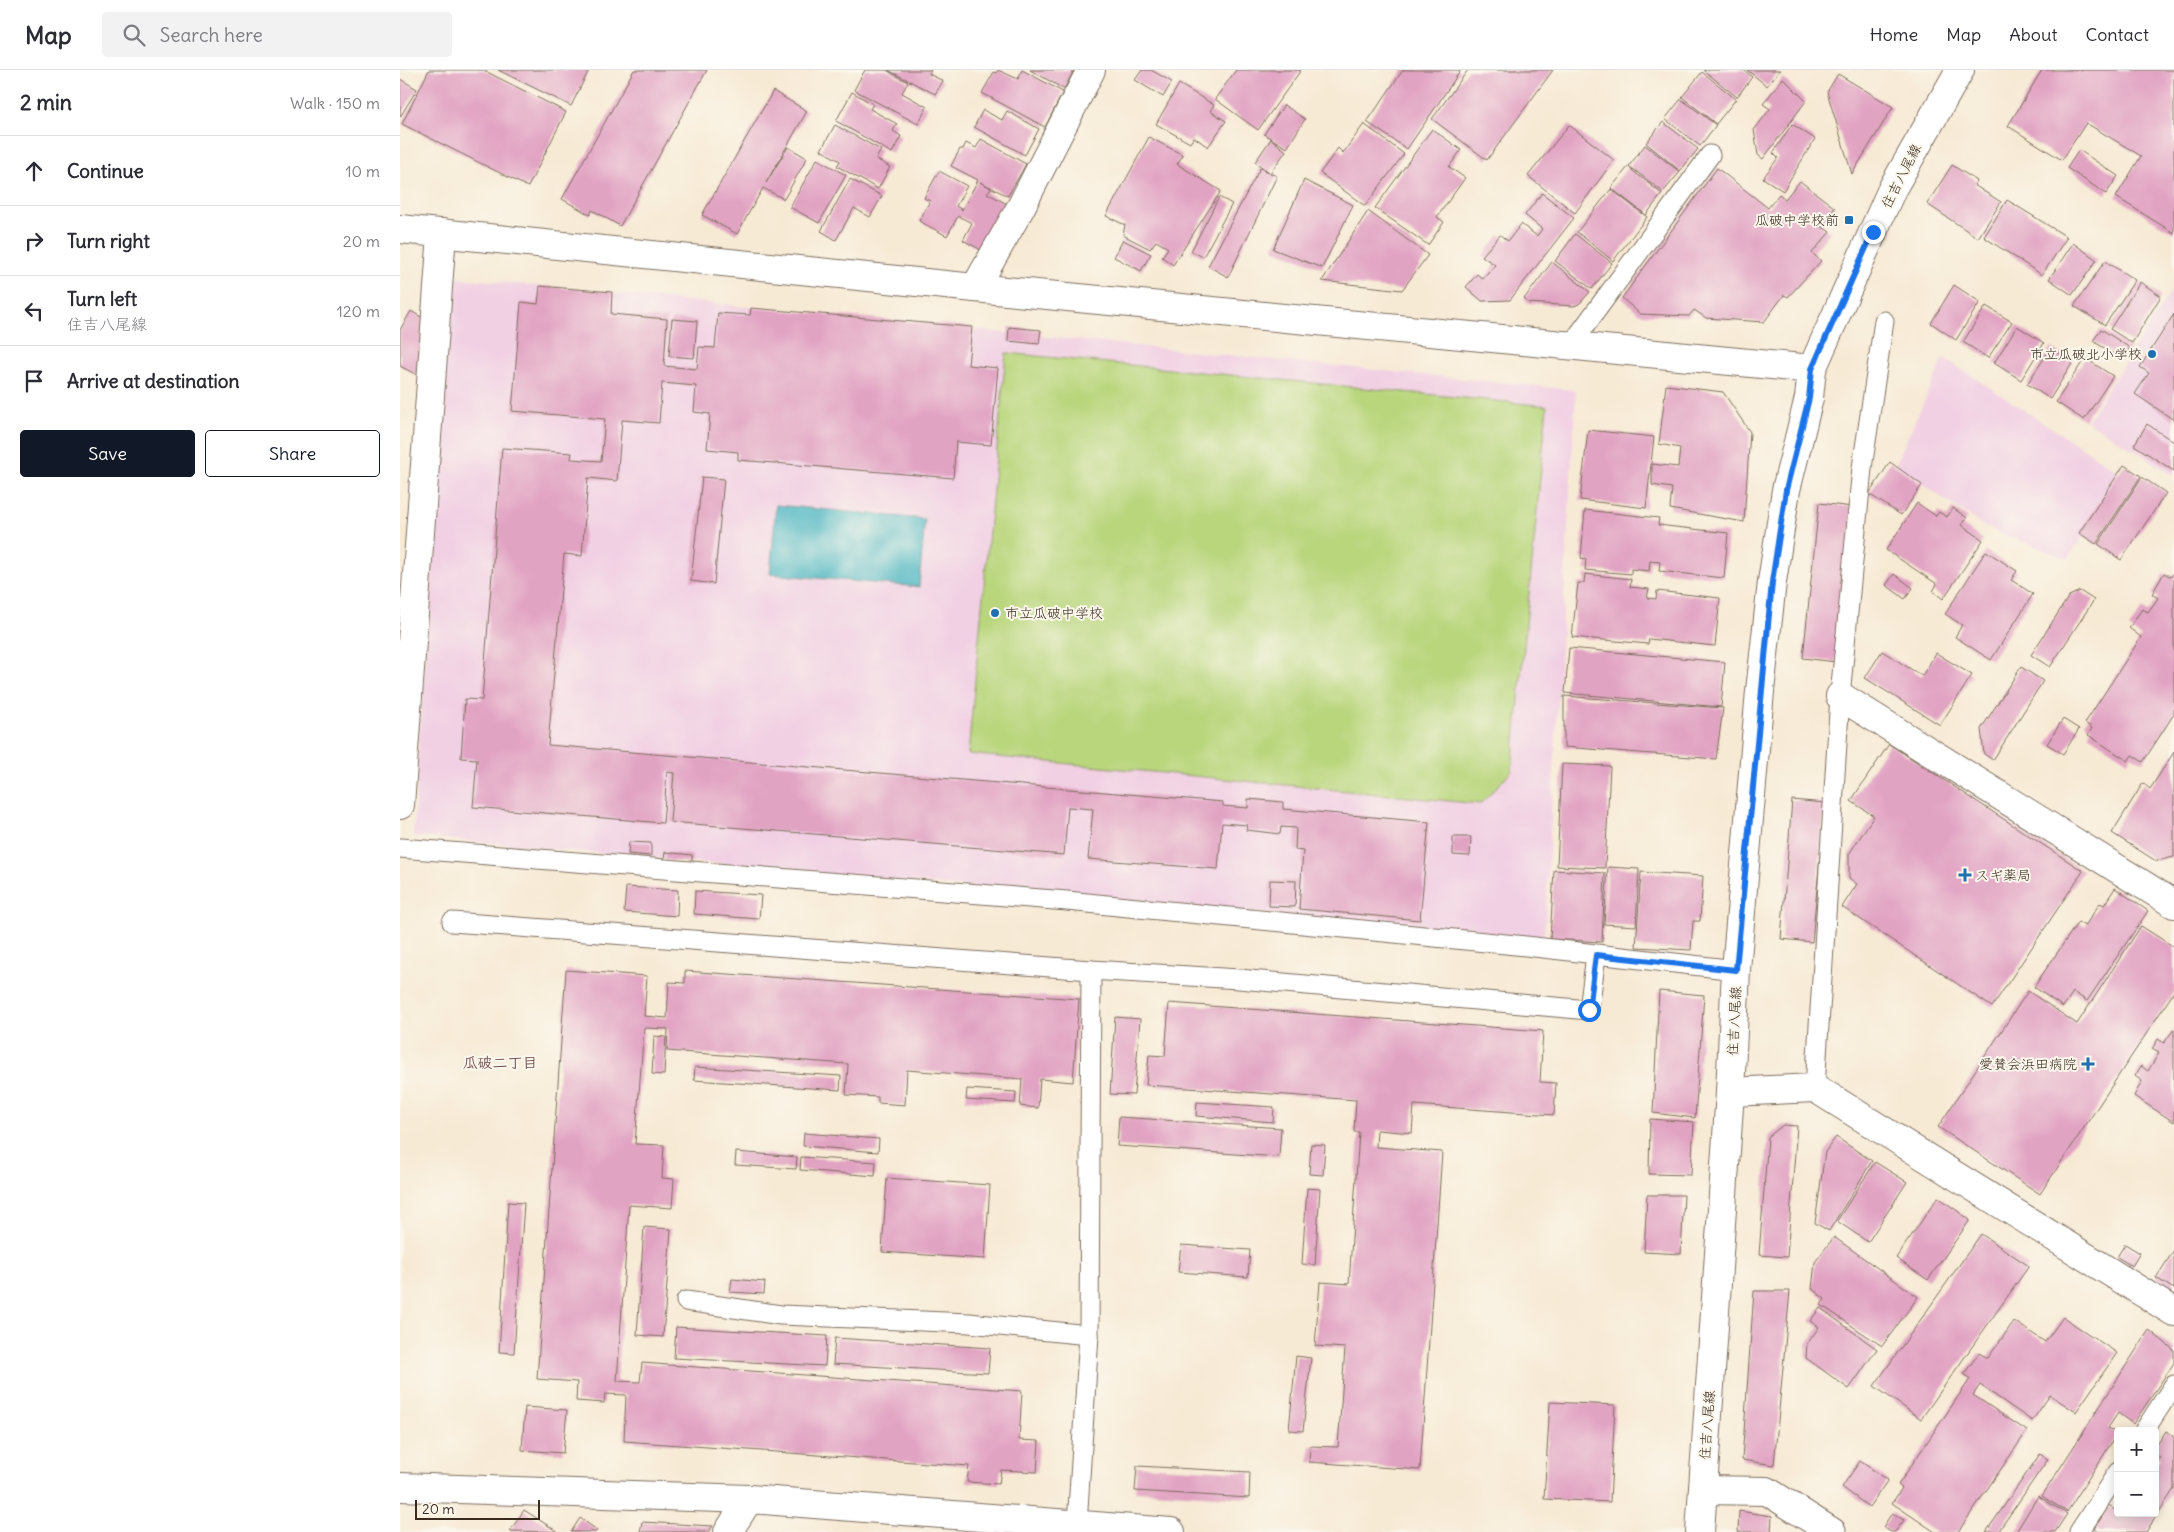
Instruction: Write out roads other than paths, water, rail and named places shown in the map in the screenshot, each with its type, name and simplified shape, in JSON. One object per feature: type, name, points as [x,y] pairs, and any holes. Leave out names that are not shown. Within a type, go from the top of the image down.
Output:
[{"type":"street","points":[[975,288],[1021,207],[1091,70]]},
{"type":"street","name":"住吉八尾線","points":[[1700,1532],[1730,1092],[1736,970],[1772,582],[1786,490],[1809,398],[1812,369],[1892,189],[1960,70]]},
{"type":"street","points":[[400,229],[975,288],[1812,369]]},
{"type":"street","points":[[400,805],[442,232]]},
{"type":"street","points":[[1840,696],[2174,904]]},
{"type":"street","points":[[1730,1092],[1815,1088],[2174,1312]]},
{"type":"street","points":[[400,1487],[749,1499],[1171,1532]]},
{"type":"street","points":[[1703,1490],[1767,1491],[1832,1532]]},
{"type":"street","points":[[728,1532],[749,1499]]},
{"type":"lane","points":[[1571,345],[1710,155]]},
{"type":"lane","points":[[1815,1088],[1840,696],[1862,468],[1884,321]]},
{"type":"lane","points":[[400,848],[1077,902],[1526,946],[1736,970]]},
{"type":"lane","points":[[452,922],[1091,970],[1239,979],[1589,1010],[1596,955]]},
{"type":"lane","points":[[1077,1525],[1089,1335],[1091,970]]},
{"type":"lane","points":[[686,1301],[781,1315],[969,1323],[1089,1335]]},
{"type":"lane","points":[[2147,1427],[2174,1384]]},
{"type":"lane","points":[[2079,1532],[2114,1478]]},
{"type":"water","points":[[776,505],[925,519],[919,587],[770,574]]},
{"type":"place","name":"瓜破中学校前","points":[[1849,220]]},
{"type":"place","name":"市立瓜破北小学校","points":[[2152,354]]},
{"type":"place","name":"市立瓜破中学校","points":[[995,613]]},
{"type":"place","name":"スギ薬局","points":[[1965,875]]},
{"type":"place","name":"愛賛会浜田病院","points":[[2088,1064]]},
{"type":"district","name":"瓜破二丁目","points":[[500,1062]]}]
